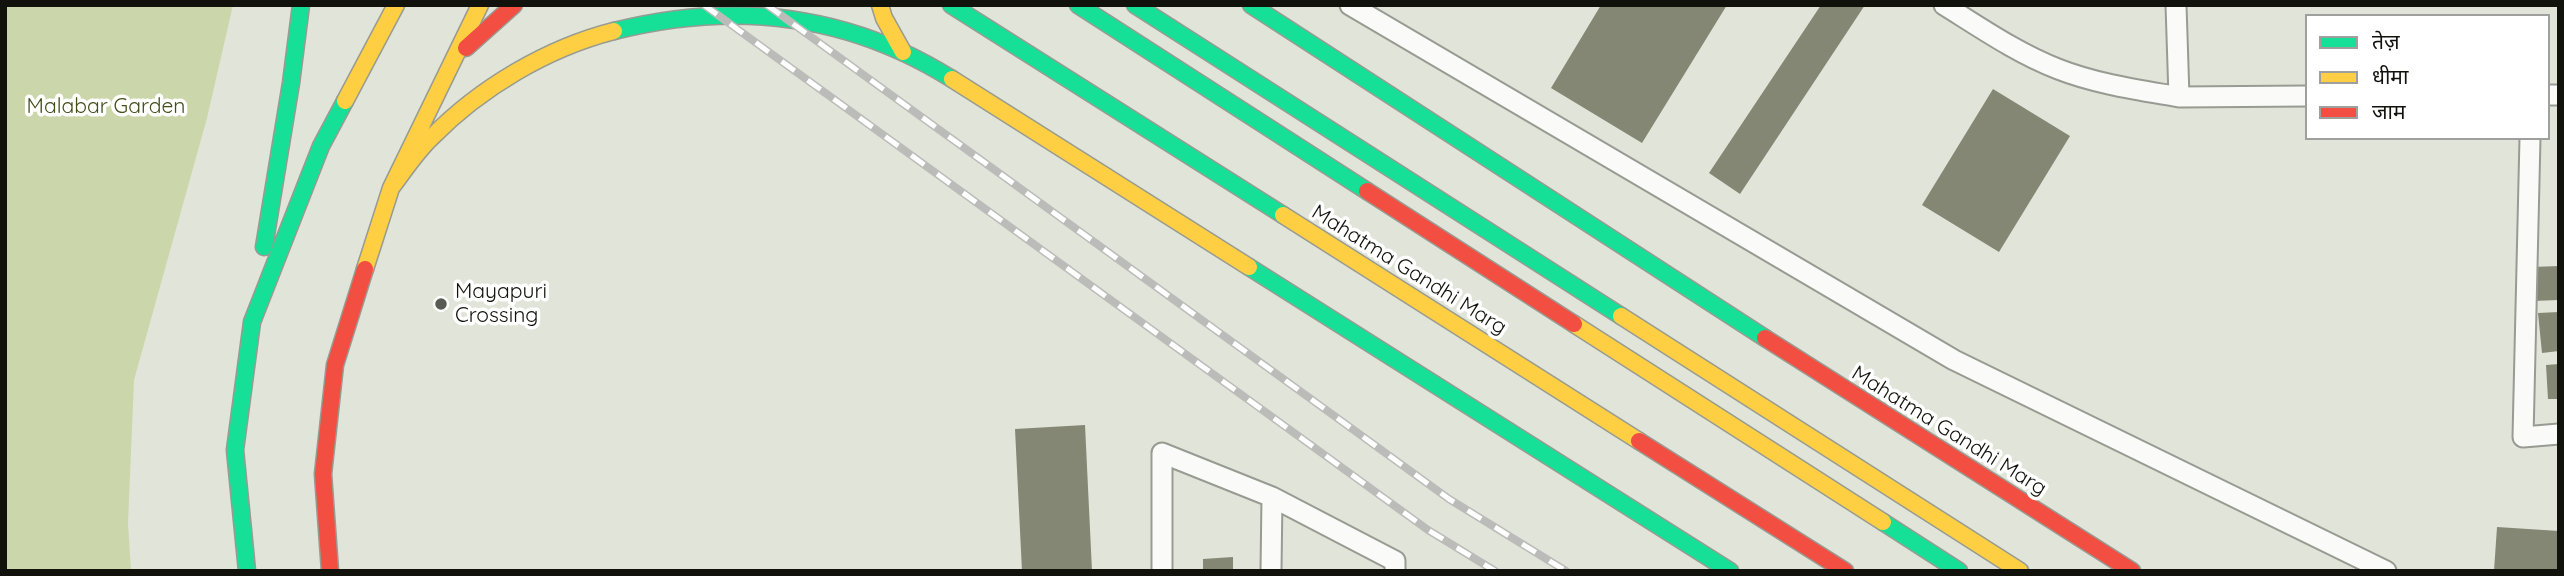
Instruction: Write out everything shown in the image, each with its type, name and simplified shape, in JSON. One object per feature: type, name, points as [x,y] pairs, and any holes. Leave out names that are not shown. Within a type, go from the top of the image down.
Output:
[{"type":"main road","points":[[247,571],[235,450],[252,322],[291,83],[300,5]]},
{"type":"main road","points":[[252,322],[321,146],[396,5]]},
{"type":"main road","points":[[330,571],[323,474],[335,365],[390,188],[480,5]]},
{"type":"main road","points":[[451,62],[514,5]]},
{"type":"main road","points":[[880,5],[884,18],[903,52]]},
{"type":"main road","name":"Mahatma Gandhi Marg","points":[[951,5],[970,10],[985,26],[1845,571]]},
{"type":"main road","name":"Mahatma Gandhi Marg","points":[[1078,5],[1959,571]]},
{"type":"main road","points":[[1135,5],[2020,571]]},
{"type":"main road","name":"Mahatma Gandhi Marg","points":[[1251,5],[1831,381],[2132,571]]},
{"type":"main road","points":[[390,188],[436,132],[492,86],[554,50],[622,25],[693,13],[765,14],[835,27],[903,52],[944,74],[1730,571]]},
{"type":"lane","points":[[1350,5],[1954,360],[2386,571]]},
{"type":"lane","points":[[1944,5],[2016,50],[2060,70],[2113,85],[2179,97],[2305,96]]},
{"type":"lane","points":[[2176,5],[2179,97]]},
{"type":"lane","points":[[2530,140],[2523,437],[2559,434]]},
{"type":"lane","points":[[1162,571],[1162,453],[1272,496],[1395,561],[1395,571]]},
{"type":"lane","points":[[1271,571],[1272,496]]},
{"type":"green space","name":"Malabar Garden","points":[[5,5],[233,5],[207,118],[134,380],[128,523],[131,571],[5,571]]},
{"type":"building","points":[[1601,5],[1727,5],[1642,143],[1551,88]]},
{"type":"building","points":[[1821,5],[1865,5],[1740,194],[1709,173]]},
{"type":"building","points":[[1993,89],[2070,136],[1999,252],[1922,205]]},
{"type":"building","points":[[2559,266],[2559,300],[2533,301],[2532,267]]},
{"type":"building","points":[[2559,312],[2559,351],[2542,353],[2538,313]]},
{"type":"building","points":[[2559,364],[2559,399],[2548,399],[2546,365]]},
{"type":"building","points":[[1085,425],[1092,571],[1022,571],[1015,429]]},
{"type":"building","points":[[2497,527],[2559,531],[2559,571],[2494,571]]},
{"type":"building","points":[[1233,557],[1233,571],[1203,571],[1203,559]]},
{"type":"railway","points":[[704,5],[1428,530],[1495,571]]},
{"type":"railway","points":[[767,5],[1449,499],[1566,571]]},
{"type":"traffic: fast","points":[[264,247],[301,5]]},
{"type":"traffic: fast","points":[[951,5],[1283,215]]},
{"type":"traffic: fast","points":[[1078,5],[1367,191]]},
{"type":"traffic: fast","points":[[1135,5],[1621,316]]},
{"type":"traffic: fast","points":[[1251,5],[1765,338]]},
{"type":"traffic: fast","points":[[614,31],[702,17],[788,19],[872,39],[952,79]]},
{"type":"traffic: fast","points":[[247,571],[235,450],[252,322],[321,146],[345,101]]},
{"type":"traffic: fast","points":[[1249,267],[1730,571]]},
{"type":"traffic: fast","points":[[1883,522],[1959,571]]},
{"type":"traffic: slow","points":[[345,101],[396,5]]},
{"type":"traffic: slow","points":[[365,269],[391,188],[480,5]]},
{"type":"traffic: slow","points":[[880,5],[884,18],[903,52]]},
{"type":"traffic: slow","points":[[391,188],[432,137],[493,86],[564,48],[614,31]]},
{"type":"traffic: slow","points":[[952,79],[1249,267]]},
{"type":"traffic: slow","points":[[1283,215],[1639,441]]},
{"type":"traffic: slow","points":[[1621,316],[2020,571]]},
{"type":"traffic: slow","points":[[1574,324],[1883,522]]},
{"type":"traffic: jam","points":[[466,48],[514,5]]},
{"type":"traffic: jam","points":[[1367,191],[1574,324]]},
{"type":"traffic: jam","points":[[330,571],[323,474],[335,365],[365,269]]},
{"type":"traffic: jam","points":[[1765,338],[2132,571]]},
{"type":"traffic: jam","points":[[1639,441],[1845,571]]},
{"type":"place","name":"Mayapuri Crossing","points":[[441,304]]}]
